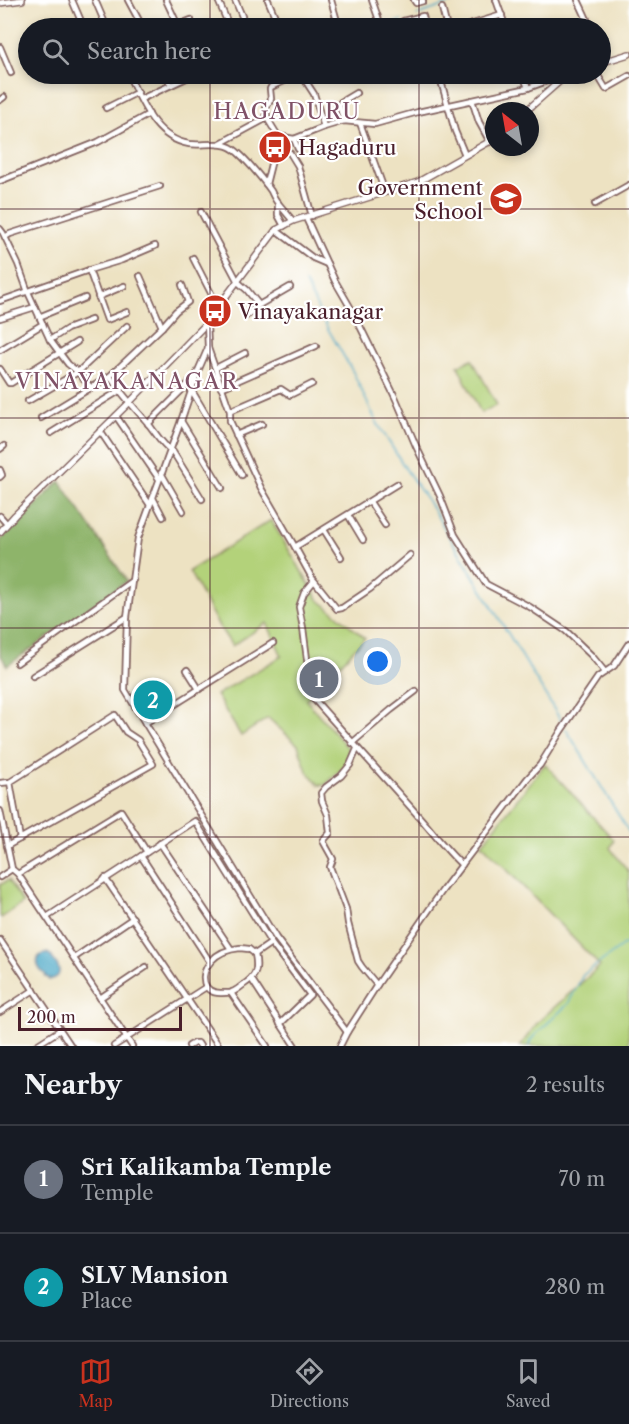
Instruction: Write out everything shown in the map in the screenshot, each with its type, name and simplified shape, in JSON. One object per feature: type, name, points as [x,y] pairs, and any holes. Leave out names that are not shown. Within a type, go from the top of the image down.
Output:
[{"type":"street","points":[[0,3],[22,0]]},
{"type":"street","points":[[72,0],[80,18]]},
{"type":"street","points":[[95,0],[103,18]]},
{"type":"street","points":[[128,0],[138,18]]},
{"type":"street","points":[[166,0],[174,18]]},
{"type":"street","points":[[218,0],[226,18]]},
{"type":"street","points":[[235,0],[243,18]]},
{"type":"street","points":[[268,0],[276,18]]},
{"type":"street","points":[[330,0],[336,18]]},
{"type":"street","points":[[372,0],[378,18]]},
{"type":"street","points":[[414,0],[416,3],[423,1]]},
{"type":"street","points":[[496,0],[503,18]]},
{"type":"street","points":[[578,0],[586,18]]},
{"type":"street","points":[[442,8],[444,18]]},
{"type":"street","points":[[492,18],[502,15]]},
{"type":"street","points":[[0,47],[11,73]]},
{"type":"street","points":[[611,60],[629,54]]},
{"type":"street","points":[[603,84],[606,88],[629,76]]},
{"type":"street","points":[[134,84],[156,126],[165,134],[174,140],[190,144],[219,144],[236,151],[266,184],[293,221]]},
{"type":"street","points":[[266,184],[278,136],[267,118],[267,108],[271,99],[270,89],[279,84]]},
{"type":"street","points":[[308,84],[314,94],[324,127]]},
{"type":"street","points":[[441,84],[465,156]]},
{"type":"street","points":[[526,84],[528,88]]},
{"type":"street","points":[[278,136],[294,139],[344,122],[375,124],[539,84]]},
{"type":"street","points":[[536,102],[556,84]]},
{"type":"street","points":[[141,99],[171,85]]},
{"type":"street","points":[[106,108],[138,92]]},
{"type":"street","points":[[344,122],[339,105],[356,93]]},
{"type":"street","points":[[472,100],[479,122],[485,130]]},
{"type":"street","points":[[0,181],[98,142],[149,114]]},
{"type":"street","points":[[219,144],[267,118]]},
{"type":"street","points":[[360,123],[385,192]]},
{"type":"street","points":[[294,139],[298,149]]},
{"type":"street","points":[[0,532],[207,323],[276,230],[293,221],[418,182],[485,144]]},
{"type":"street","points":[[276,145],[290,153],[298,166],[309,217],[327,264],[396,399],[455,535],[486,584],[530,607],[566,631],[605,672]]},
{"type":"street","points":[[595,204],[629,185]]},
{"type":"street","points":[[2,233],[10,234],[160,186]]},
{"type":"street","points":[[278,203],[278,215],[284,226]]},
{"type":"street","points":[[201,212],[238,282],[259,305]]},
{"type":"street","points":[[276,230],[313,258],[327,264]]},
{"type":"street","points":[[2,233],[18,264],[50,340],[68,364],[91,388]]},
{"type":"street","points":[[0,301],[122,260],[155,246]]},
{"type":"street","points":[[194,258],[213,297],[221,303]]},
{"type":"street","points":[[89,270],[107,320],[127,312]]},
{"type":"street","points":[[140,276],[162,327]]},
{"type":"street","points":[[41,418],[110,376],[162,327],[188,302],[182,285]]},
{"type":"street","points":[[98,297],[124,286]]},
{"type":"street","points":[[246,316],[259,305],[290,287]]},
{"type":"street","points":[[39,317],[85,298]]},
{"type":"street","points":[[0,318],[35,307]]},
{"type":"street","points":[[50,340],[67,329],[91,320]]},
{"type":"street","points":[[207,323],[208,348],[236,435],[261,488],[314,581],[337,609],[370,589],[410,555]]},
{"type":"street","points":[[0,350],[43,324]]},
{"type":"street","points":[[28,401],[78,372],[127,326]]},
{"type":"street","points":[[0,369],[11,383],[77,342]]},
{"type":"street","points":[[221,388],[316,346]]},
{"type":"street","points":[[208,348],[195,377],[192,391],[138,538],[128,617],[125,690],[276,938],[347,1032]]},
{"type":"street","points":[[216,368],[245,353]]},
{"type":"street","points":[[110,376],[119,391],[167,448],[173,452],[202,499]]},
{"type":"street","points":[[148,424],[195,377]]},
{"type":"street","points":[[230,411],[281,389],[290,395],[312,384]]},
{"type":"street","points":[[51,433],[119,391]]},
{"type":"street","points":[[192,391],[242,475]]},
{"type":"street","points":[[116,416],[183,511]]},
{"type":"street","points":[[181,421],[222,488]]},
{"type":"street","points":[[236,435],[262,424]]},
{"type":"street","points":[[100,430],[150,505]]},
{"type":"street","points":[[0,470],[2,475],[0,477]]},
{"type":"street","points":[[295,547],[396,484]]},
{"type":"street","points":[[153,498],[163,517]]},
{"type":"street","points":[[370,502],[385,525]]},
{"type":"street","points":[[348,515],[363,540]]},
{"type":"street","points":[[0,516],[7,524]]},
{"type":"street","points":[[324,530],[342,557]]},
{"type":"street","points":[[17,663],[133,580]]},
{"type":"street","points":[[314,581],[304,593],[298,607],[313,698],[462,865]]},
{"type":"street","points":[[33,676],[128,617]]},
{"type":"street","points":[[144,723],[273,643]]},
{"type":"street","points":[[339,1046],[377,985],[442,891],[540,765],[598,678],[614,666],[629,643]]},
{"type":"street","points":[[187,670],[199,689]]},
{"type":"street","points":[[165,683],[176,703]]},
{"type":"street","points":[[352,743],[416,691]]},
{"type":"street","points":[[0,783],[10,782],[115,715],[126,732],[138,740],[153,764],[7,846]]},
{"type":"street","points":[[357,749],[350,765],[321,793],[328,815],[330,833],[323,841],[333,859],[330,867],[346,909],[358,961],[377,985]]},
{"type":"street","points":[[10,782],[20,839]]},
{"type":"street","points":[[0,811],[12,869],[18,874],[132,1046]]},
{"type":"street","points":[[18,874],[121,811],[147,852]]},
{"type":"street","points":[[47,917],[195,821],[271,943],[310,995],[280,1024]]},
{"type":"street","points":[[160,843],[231,949]]},
{"type":"street","points":[[141,856],[210,962]]},
{"type":"street","points":[[0,877],[12,869]]},
{"type":"street","points":[[105,878],[219,1046]]},
{"type":"street","points":[[74,958],[133,918]]},
{"type":"street","points":[[1,943],[71,1046]]},
{"type":"street","points":[[255,954],[271,943]]},
{"type":"street","points":[[240,948],[249,949],[255,954],[257,964],[252,980],[231,993],[219,994],[211,992],[206,987],[203,977],[210,962],[216,957],[231,949],[240,948]]},
{"type":"street","points":[[100,998],[146,967]]},
{"type":"street","points":[[252,980],[295,1046]]},
{"type":"street","points":[[114,1046],[206,987]]},
{"type":"street","points":[[0,1012],[34,990]]},
{"type":"street","points":[[231,993],[267,1046]]},
{"type":"street","points":[[35,1046],[60,1030]]},
{"type":"street","points":[[189,1046],[194,1043],[200,1046]]},
{"type":"green space","points":[[472,359],[497,405],[481,413],[458,366]]},
{"type":"green space","points":[[60,481],[127,581],[7,666],[0,654],[0,541]]},
{"type":"green space","points":[[271,520],[318,599],[365,638],[306,700],[348,748],[350,761],[325,785],[319,785],[307,771],[298,745],[268,718],[241,736],[216,695],[282,656],[267,623],[232,646],[189,571]]},
{"type":"green space","points":[[545,764],[614,840],[610,848],[629,872],[629,1046],[520,1046],[538,1022],[600,966],[482,844]]},
{"type":"green space","points":[[8,880],[23,903],[1,918],[0,885]]},
{"type":"water","points":[[47,953],[52,956],[59,971],[54,979],[49,980],[38,964],[39,956]]},
{"type":"waterway","points":[[417,15],[456,0]]},
{"type":"waterway","points":[[305,283],[353,372],[376,421],[428,501],[563,724]]},
{"type":"waterway","points":[[566,729],[629,832]]},
{"type":"waterway","points":[[529,1046],[535,1035],[568,1004],[583,975],[629,941]]},
{"type":"place","name":"Hagaduru","points":[[275,147]]},
{"type":"place","name":"Government School","points":[[506,199]]},
{"type":"place","name":"Vinayakanagar","points":[[215,311]]},
{"type":"place","name":"Sri Kalikamba Temple","points":[[319,679]]},
{"type":"place","name":"SLV Mansion","points":[[153,700]]},
{"type":"district","name":"HAGADURU","points":[[287,111]]},
{"type":"district","name":"VINAYAKANAGAR","points":[[127,381]]}]
